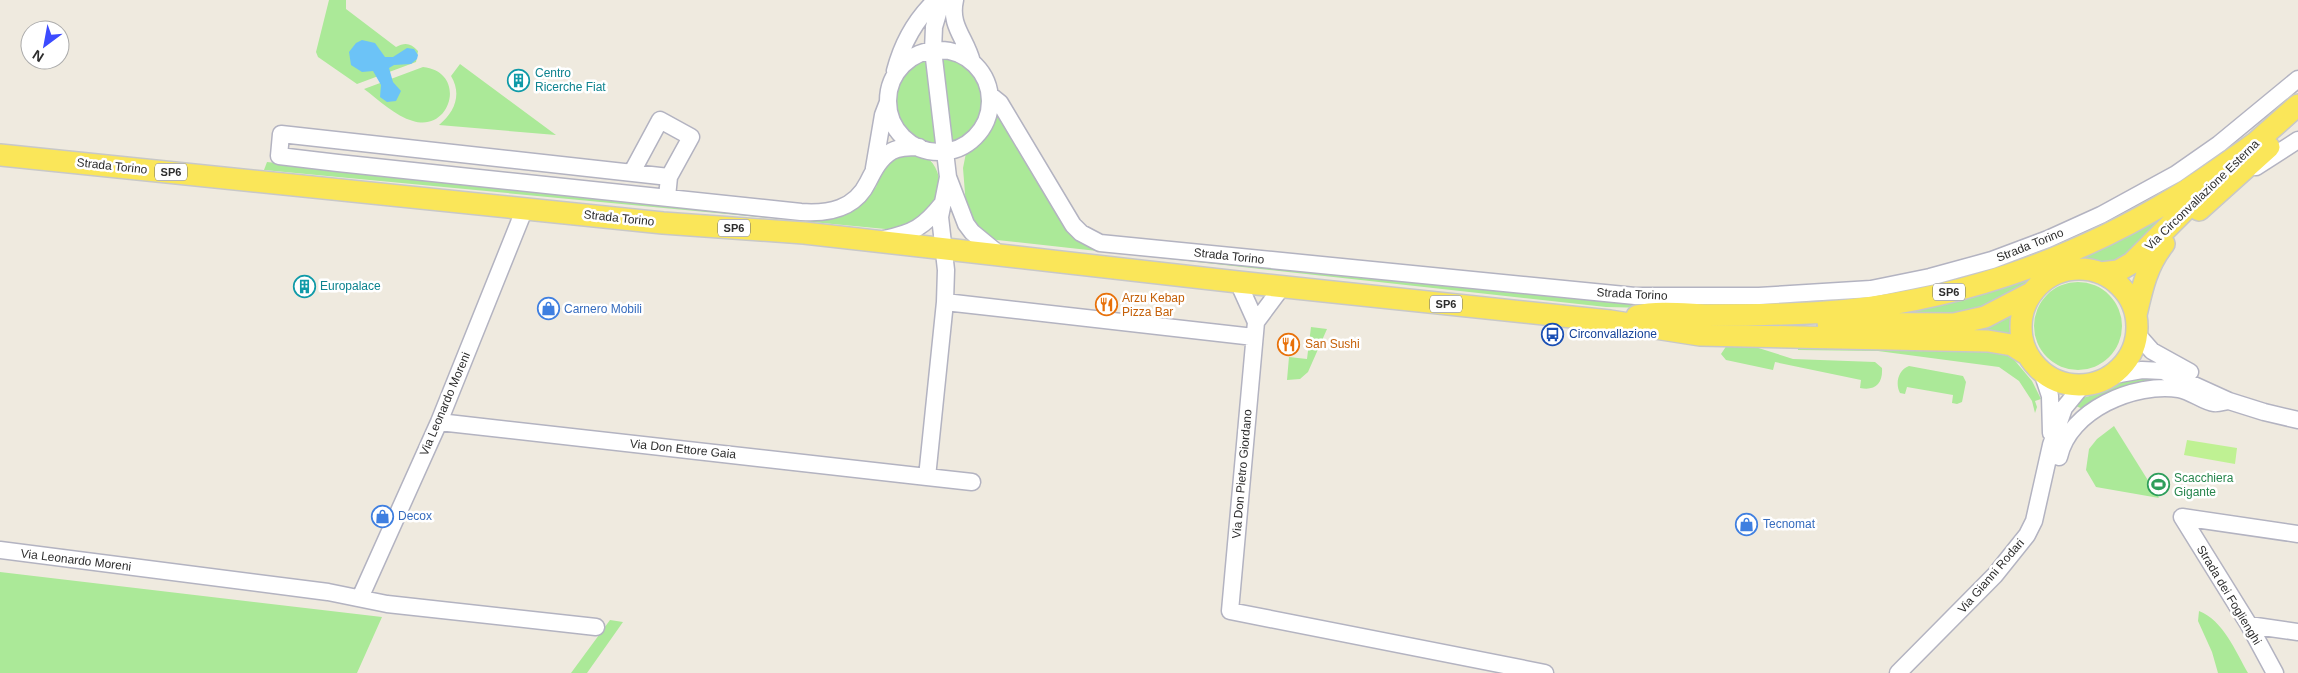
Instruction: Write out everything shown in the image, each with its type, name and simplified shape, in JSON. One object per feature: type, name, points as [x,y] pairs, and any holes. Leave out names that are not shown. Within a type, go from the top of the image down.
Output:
[{"type":"main road","name":"Via Circonvallazione Esterna","points":[[2100,273],[2118,271],[2132,263],[2177,216],[2298,104]]},
{"type":"main road","name":"Via Circonvallazione Esterna","points":[[2137,324],[2146,275],[2157,254],[2184,224],[2298,121]]},
{"type":"main road","name":"SP6","points":[[1610,321],[1644,314],[1796,314],[1841,311],[1922,298],[1990,281],[2054,258],[2108,234],[2172,199],[2255,143]]},
{"type":"main road","name":"Strada Torino","points":[[0,154],[663,223],[804,233],[1282,287],[1610,321],[1700,335],[2003,342],[2028,355]]},
{"type":"main road","name":"SP6","points":[[2079,269],[2100,273],[2120,286],[2131,300],[2137,324],[2130,356],[2114,374],[2102,382],[2082,386],[2066,384],[2042,372],[2028,355],[2022,342],[2021,326],[2024,307],[2033,292],[2054,275],[2066,270],[2079,269]]},
{"type":"main road","name":"Strada Torino","points":[[1610,321],[1954,324],[1986,317],[2033,292]]},
{"type":"street","points":[[874,170],[883,115],[899,57],[916,24],[936,0]]},
{"type":"street","points":[[942,0],[934,27],[933,50],[948,177],[966,224],[972,232],[1000,255]]},
{"type":"street","points":[[955,0],[953,19],[969,50],[972,62]]},
{"type":"street","points":[[888,102],[890,113],[900,133],[919,147],[932,151],[945,151],[961,147],[977,135],[988,117],[990,95],[981,72],[972,62],[953,51],[933,50],[909,60],[894,78]]},
{"type":"street","name":"Strada Torino","points":[[990,95],[1000,103],[1070,221],[1081,233],[1100,242],[1635,296],[1759,296],[1871,289],[1930,277],[1992,260],[2048,239],[2101,215],[2176,174],[2219,144],[2298,79]]},
{"type":"street","name":"Strada Torino","points":[[614,191],[624,171],[660,120],[691,137],[669,177],[667,197]]},
{"type":"street","name":"Strada Torino","points":[[669,177],[281,134],[279,156],[816,213],[830,212],[853,201],[867,184],[874,170]]},
{"type":"street","name":"Via Circonvallazione Esterna","points":[[2227,184],[2274,157],[2298,140]]},
{"type":"street","points":[[874,170],[883,158],[893,150],[919,147]]},
{"type":"street","points":[[927,477],[945,302],[945,249],[940,230],[942,204],[948,177]]},
{"type":"street","points":[[875,241],[915,230],[926,223],[942,204]]},
{"type":"street","points":[[945,249],[956,228],[959,206]]},
{"type":"street","name":"Via Leonardo Moreni","points":[[360,598],[439,422],[525,208]]},
{"type":"street","name":"Strada Torino","points":[[1238,282],[1255,329]]},
{"type":"street","points":[[945,302],[1255,329],[1282,287]]},
{"type":"street","points":[[2137,324],[2152,351],[2222,387],[2262,401],[2298,408]]},
{"type":"street","name":"Via Don Pietro Giordano","points":[[1255,329],[1230,611],[1545,673]]},
{"type":"street","points":[[2114,374],[2142,370],[2163,371],[2229,401],[2298,420]]},
{"type":"street","name":"Via Gianni Rodari","points":[[2042,372],[2050,396],[2050,446]]},
{"type":"street","name":"Via Gianni Rodari","points":[[1904,670],[1995,575],[2018,548],[2034,521],[2050,446],[2064,408],[2082,386]]},
{"type":"street","points":[[2034,521],[2053,488],[2061,449],[2068,433],[2098,408],[2116,398],[2133,392],[2166,388],[2191,392],[2213,403],[2229,401]]},
{"type":"street","name":"Via Don Ettore Gaia","points":[[439,422],[972,482]]},
{"type":"street","name":"Strada dei Foglienghi","points":[[2275,673],[2249,625],[2182,517],[2298,534]]},
{"type":"street","name":"Via Leonardo Moreni","points":[[0,550],[328,592],[388,604],[596,627]]},
{"type":"street","points":[[2249,625],[2298,632]]},
{"type":"green space","points":[[329,0],[346,0],[346,9],[396,47],[402,44],[413,46],[418,51],[416,62],[357,84],[318,57],[316,52]]},
{"type":"green space","points":[[940,56],[957,59],[970,68],[979,80],[983,94],[983,109],[978,124],[968,136],[953,144]]},
{"type":"green space","points":[[926,57],[938,146],[921,142],[908,133],[899,121],[895,107],[895,92],[901,78],[911,66]]},
{"type":"green space","points":[[460,64],[556,135],[439,125],[453,109],[456,89],[451,76]]},
{"type":"green space","points":[[423,67],[437,71],[446,79],[450,89],[445,111],[437,118],[426,122],[406,119],[364,89]]},
{"type":"green space","points":[[995,105],[1075,235],[1649,302],[1649,308],[1606,307],[990,238],[974,224],[966,206],[963,168],[966,153],[989,127]]},
{"type":"green space","points":[[922,154],[930,160],[938,175],[940,184],[936,202],[932,210],[925,217],[896,230],[264,170],[267,162],[812,219],[863,203],[876,187],[883,168],[894,156]]},
{"type":"green space","points":[[2197,191],[2123,263],[2071,261],[2044,272],[2028,284],[1976,315],[1854,319],[1925,303]]},
{"type":"green space","points":[[2069,282],[2087,282],[2103,289],[2115,301],[2122,317],[2122,335],[2115,351],[2103,363],[2087,370],[2069,370],[2053,363],[2041,351],[2034,335],[2034,317],[2041,301],[2053,289]]},
{"type":"green space","points":[[2014,311],[2013,337],[1939,331]]},
{"type":"green space","points":[[1311,327],[1327,329],[1308,372],[1300,379],[1287,380],[1289,357],[1307,359]]},
{"type":"green space","points":[[1727,345],[1749,345],[1793,359],[1875,362],[1882,368],[1882,374],[1877,385],[1865,389],[1860,388],[1861,380],[1775,362],[1773,370],[1726,360],[1721,354]]},
{"type":"green space","points":[[1798,347],[1994,349],[2011,356],[2032,381],[2041,399],[2035,401],[2037,407],[2035,413],[2032,401],[2019,381],[1999,367],[1878,351],[1798,350]]},
{"type":"green space","points":[[1909,366],[1963,376],[1966,382],[1962,402],[1952,403],[1953,395],[1907,387],[1905,394],[1900,393],[1898,382],[1900,374]]},
{"type":"green space","points":[[2138,374],[2178,379],[2145,381],[2128,385],[2083,409],[2071,404],[2076,400],[2103,392]]},
{"type":"green space","points":[[2114,426],[2159,498],[2096,487],[2086,470],[2089,449],[2097,439]]},
{"type":"green space","points":[[2187,440],[2237,448],[2235,464],[2184,455]]},
{"type":"green space","points":[[0,572],[382,617],[357,673],[0,673]]},
{"type":"green space","points":[[2199,611],[2208,615],[2222,629],[2248,673],[2218,673],[2212,652],[2198,621]]},
{"type":"green space","points":[[610,620],[623,622],[587,673],[571,673]]},
{"type":"water","points":[[362,40],[375,43],[385,57],[393,57],[407,48],[414,49],[418,55],[417,59],[411,64],[394,65],[389,68],[393,82],[401,91],[396,101],[387,102],[380,97],[381,85],[373,71],[362,72],[351,65],[349,52],[356,43]]},
{"type":"place","name":"Centro Ricerche Fiat","points":[[519,80]]},
{"type":"place","name":"Europalace","points":[[304,286]]},
{"type":"place","name":"Arzu Kebap Pizza Bar","points":[[1106,305]]},
{"type":"place","name":"Carnero Mobili","points":[[548,309]]},
{"type":"place","name":"Circonvallazione","points":[[1553,334]]},
{"type":"place","name":"San Sushi","points":[[1289,344]]},
{"type":"place","name":"Scacchiera Gigante","points":[[2158,485]]},
{"type":"place","name":"Decox","points":[[382,516]]},
{"type":"place","name":"Tecnomat","points":[[1747,524]]}]
